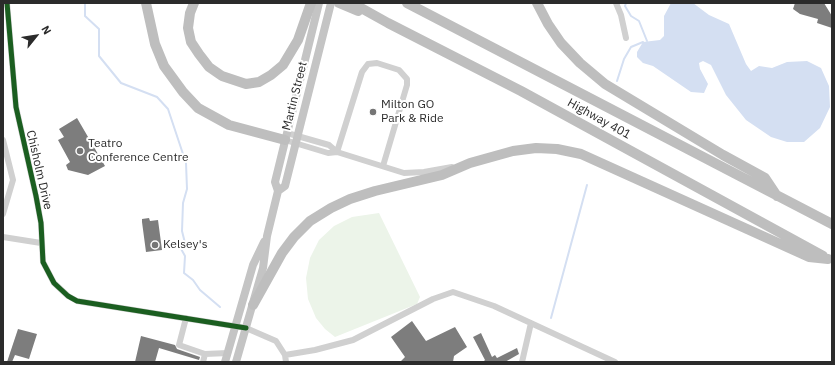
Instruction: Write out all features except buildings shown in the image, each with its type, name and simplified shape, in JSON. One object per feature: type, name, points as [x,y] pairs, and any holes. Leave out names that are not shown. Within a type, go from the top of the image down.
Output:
[{"type":"highway","points":[[146,3],[155,44],[164,66],[182,92],[198,108],[229,126],[286,137]]},
{"type":"highway","points":[[194,3],[190,13],[188,28],[191,42],[209,67],[222,76],[246,84],[259,82],[271,76],[283,65],[298,40],[311,10]]},
{"type":"highway","points":[[339,3],[388,23]]},
{"type":"highway","name":"Highway 401","points":[[352,3],[521,91],[830,260]]},
{"type":"highway","name":"Highway 401","points":[[407,3],[832,224]]},
{"type":"highway","points":[[537,3],[548,24],[561,43],[580,63],[605,84],[723,155],[766,178],[778,197]]},
{"type":"highway","points":[[253,305],[282,253],[294,237],[310,221],[330,208],[350,199],[375,191],[442,175],[470,163],[513,151],[536,148],[557,149],[581,154],[809,257],[830,260]]},
{"type":"main road","name":"Martin Street","points":[[236,362],[263,268],[267,236],[278,191],[275,182],[286,137],[311,10],[319,3]]},
{"type":"main road","name":"Martin Street","points":[[278,191],[285,186],[331,3]]},
{"type":"main road","name":"Martin Street","points":[[225,362],[253,265],[267,236]]},
{"type":"street","name":"Chisholm Drive","points":[[7,3],[6,25],[16,107],[41,223],[43,262],[48,274],[60,290],[76,301],[246,328],[276,341],[285,354]]},
{"type":"street","points":[[616,3],[621,15],[626,38]]},
{"type":"street","points":[[337,152],[362,72],[368,64],[377,63],[399,70],[407,79],[406,91],[398,121],[383,166]]},
{"type":"street","points":[[286,137],[329,145],[337,152],[404,173],[424,172],[470,163]]},
{"type":"street","points":[[3,140],[13,180],[3,214]]},
{"type":"street","points":[[3,237],[41,243]]},
{"type":"street","points":[[286,362],[285,354],[316,350],[352,340],[433,299],[453,292],[494,306],[615,362]]},
{"type":"street","points":[[186,318],[180,344],[205,354],[228,353]]},
{"type":"street","points":[[522,362],[531,323]]},
{"type":"street","points":[[203,362],[205,354]]},
{"type":"shaded area","points":[[379,213],[420,297],[417,304],[335,337],[325,329],[316,318],[308,299],[306,278],[310,258],[319,240],[334,226],[352,217]]},
{"type":"water","points":[[671,3],[693,3],[709,15],[729,24],[746,64],[751,71],[759,66],[772,68],[787,62],[807,61],[821,68],[829,86],[830,107],[820,128],[804,142],[787,142],[771,137],[746,120],[726,95],[711,65],[703,61],[699,63],[700,69],[708,84],[704,93],[691,92],[653,66],[643,63],[637,57],[637,52],[643,42],[660,40],[664,36],[664,16]]},
{"type":"waterway","points":[[85,3],[85,16],[99,29],[99,56],[121,83],[157,97],[168,109],[186,163],[187,189],[183,203],[182,231],[185,243],[180,247],[185,256],[184,273],[193,280],[200,290],[220,307]]},
{"type":"waterway","points":[[626,3],[625,6],[631,16],[639,21],[647,41]]},
{"type":"waterway","points":[[617,81],[624,59],[631,47],[643,42]]},
{"type":"waterway","points":[[551,318],[587,185]]},
{"type":"cycle path","points":[[7,3],[16,107],[41,223],[43,262],[54,283],[68,296],[77,301],[246,328]]},
{"type":"place","name":"Milton GO Park & Ride","points":[[373,112]]},
{"type":"place","name":"Teatro Conference Centre","points":[[80,151]]},
{"type":"place","name":"Kelsey's","points":[[155,245]]}]
